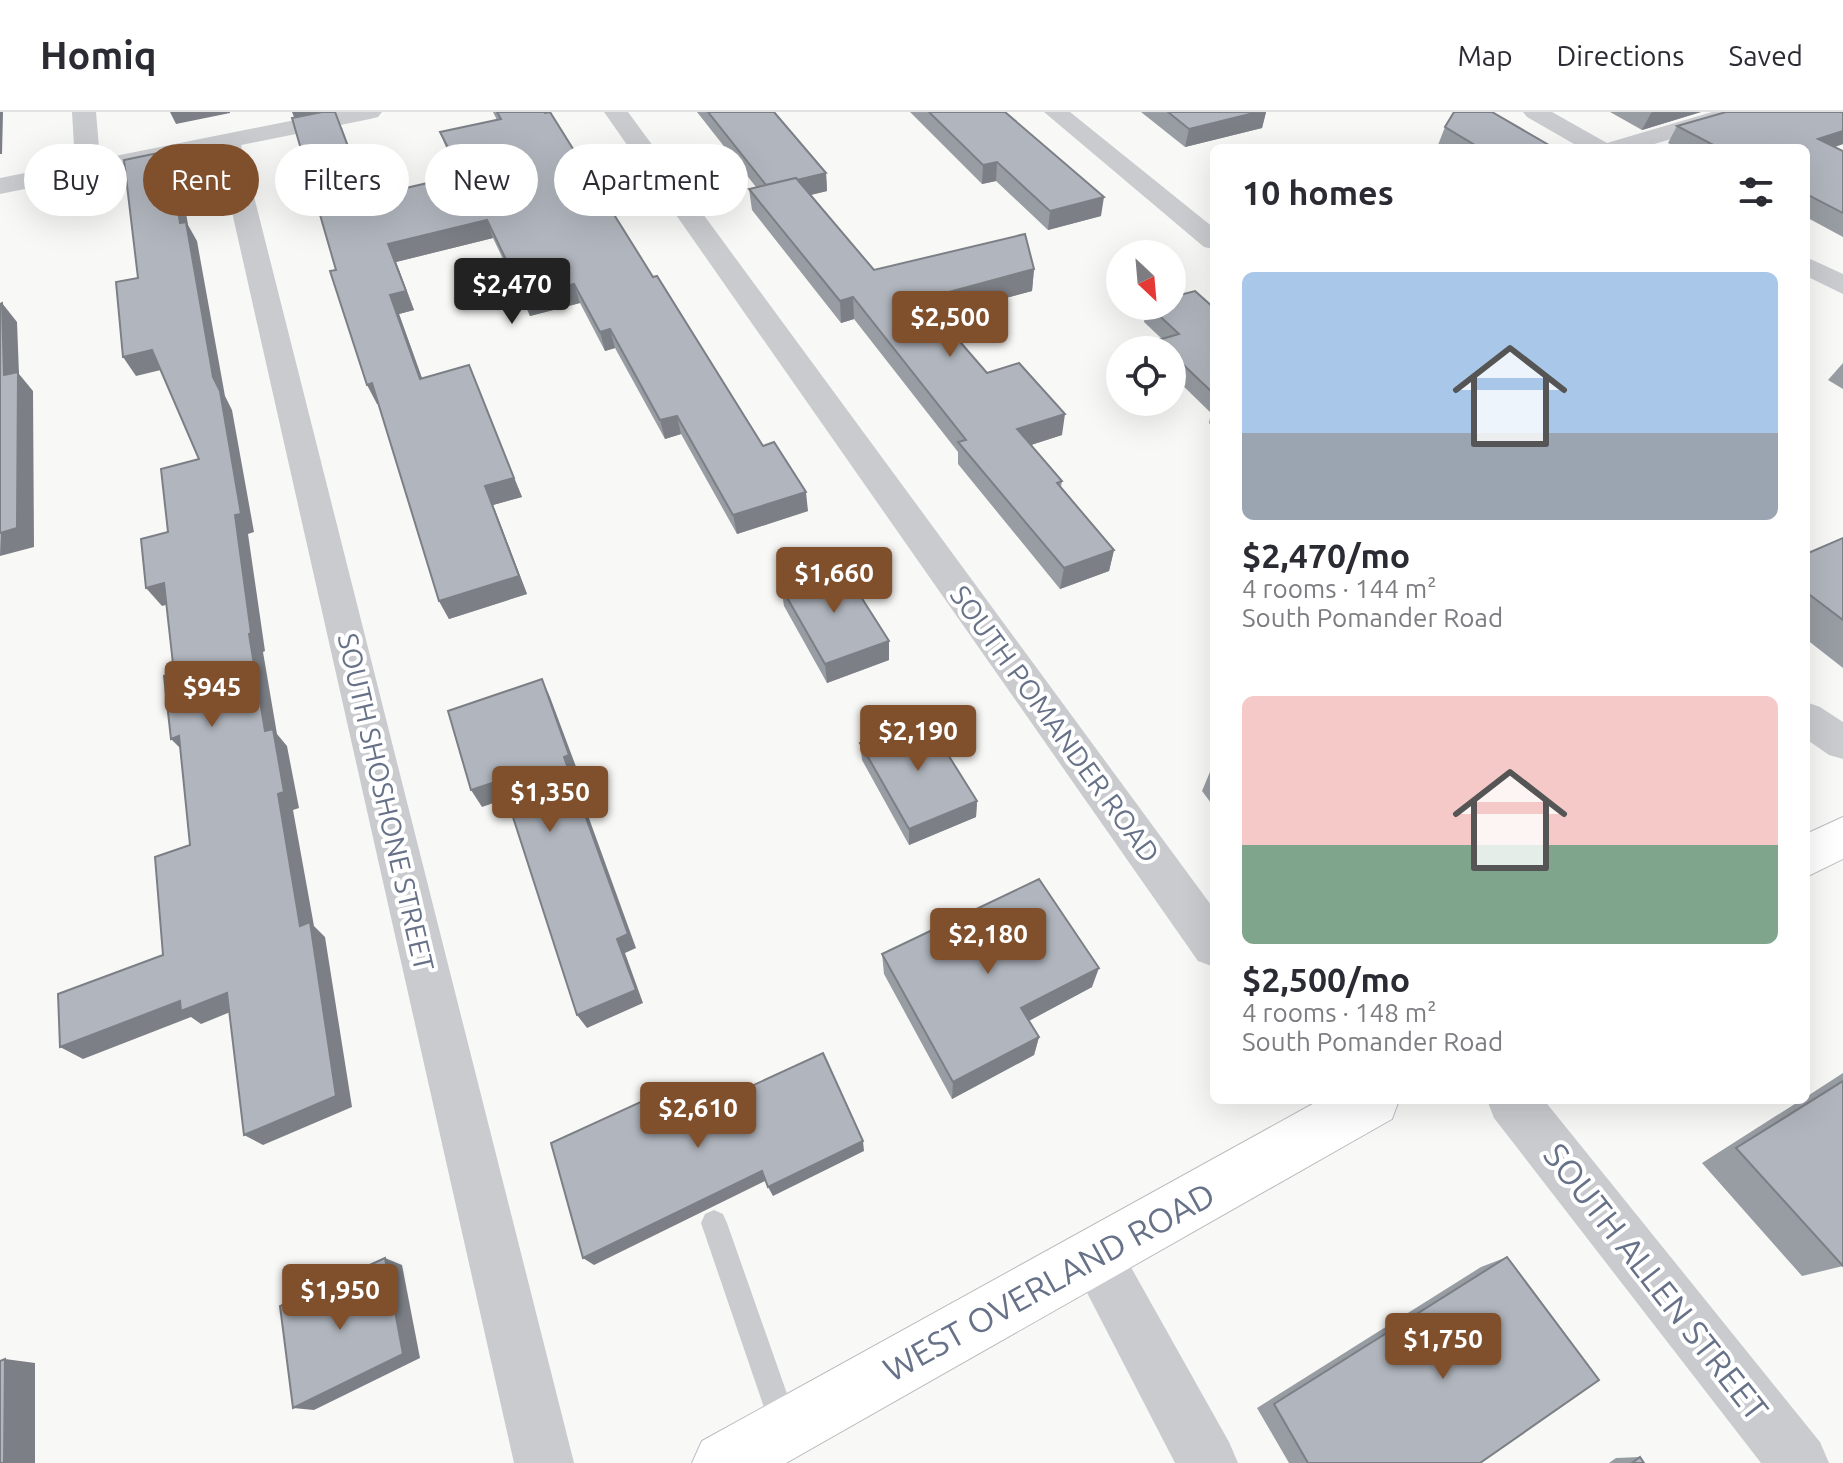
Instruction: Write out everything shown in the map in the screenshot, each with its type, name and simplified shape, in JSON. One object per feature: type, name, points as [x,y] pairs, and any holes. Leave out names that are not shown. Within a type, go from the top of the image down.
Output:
[{"type":"main road","points":[[1810,855],[1843,836]]},
{"type":"main road","name":"WEST OVERLAND ROAD","points":[[724,1463],[1095,1256],[1346,1106]]},
{"type":"street","points":[[84,112],[86,144]]},
{"type":"street","name":"SOUTH POMANDER ROAD","points":[[616,112],[1210,940]]},
{"type":"street","points":[[1056,112],[1210,238]]},
{"type":"street","points":[[1535,112],[1592,144]]},
{"type":"street","points":[[1629,144],[1737,112]]},
{"type":"street","points":[[127,161],[358,113]]},
{"type":"street","name":"SOUTH SHOSHONE STREET","points":[[228,141],[544,1463]]},
{"type":"street","points":[[0,186],[24,181]]},
{"type":"street","points":[[1810,267],[1843,286]]},
{"type":"street","points":[[1810,721],[1843,743]]},
{"type":"street","name":"SOUTH ALLEN STREET","points":[[1515,1104],[1799,1463]]},
{"type":"street","points":[[1095,1256],[1208,1463]]},
{"type":"lane","points":[[714,1223],[785,1429]]},
{"type":"building","points":[[335,112],[347,144],[300,144],[292,118]]},
{"type":"building","points":[[497,112],[550,112],[570,144],[554,144],[554,216],[615,216],[653,277],[657,276],[763,446],[774,442],[806,492],[733,515],[677,416],[660,420],[610,329],[600,332],[574,284],[524,297],[487,220],[388,244],[406,291],[390,295],[420,379],[469,365],[514,478],[485,486],[519,576],[439,601],[372,383],[367,385],[330,271],[336,270],[320,216],[409,216],[409,187],[425,184],[425,216],[538,216],[538,144],[446,144],[440,132],[501,119]]},
{"type":"building","points":[[708,112],[774,112],[826,173],[766,185],[748,162],[748,144],[733,144]]},
{"type":"building","points":[[929,112],[1005,112],[1104,197],[1050,211],[997,162],[983,165]]},
{"type":"building","points":[[1168,112],[1258,112],[1189,129]]},
{"type":"building","points":[[1454,112],[1492,112],[1547,144],[1473,144],[1445,127]]},
{"type":"building","points":[[1726,112],[1843,112],[1843,131],[1818,139],[1843,151],[1843,213],[1810,196],[1810,144],[1711,144],[1677,126]]},
{"type":"building","points":[[143,156],[143,216],[179,216],[180,223],[186,222],[241,514],[235,515],[249,634],[265,731],[273,729],[284,792],[278,794],[300,926],[310,922],[336,1096],[244,1135],[227,993],[181,1011],[180,1001],[60,1047],[58,994],[163,955],[155,857],[190,845],[179,736],[171,739],[164,676],[174,673],[164,583],[146,588],[141,539],[168,532],[161,469],[199,459],[152,350],[123,357],[116,282],[138,278],[127,159]]},
{"type":"building","points":[[796,178],[874,270],[1025,234],[1034,269],[923,299],[987,373],[1019,363],[1065,414],[1017,429],[1062,481],[1057,483],[1114,550],[1064,568],[958,442],[966,440],[853,297],[840,301],[749,189]]},
{"type":"building","points":[[1195,291],[1210,304],[1210,390],[1186,367],[1186,336],[1172,336],[1179,334],[1164,320],[1186,320],[1186,293]]},
{"type":"building","points":[[0,304],[4,375],[18,372],[17,528],[0,533]]},
{"type":"building","points":[[1843,538],[1843,620],[1810,595],[1810,552]]},
{"type":"building","points":[[842,567],[889,641],[825,664],[781,587]]},
{"type":"building","points":[[542,679],[569,755],[564,757],[628,934],[617,939],[636,990],[577,1015],[501,780],[471,790],[448,711]]},
{"type":"building","points":[[925,718],[977,801],[909,829],[860,743]]},
{"type":"building","points":[[1039,879],[1099,968],[1021,1008],[1039,1037],[953,1082],[882,954]]},
{"type":"building","points":[[823,1053],[863,1141],[768,1187],[762,1171],[583,1258],[551,1143],[682,1083],[693,1113]]},
{"type":"building","points":[[1843,1081],[1843,1266],[1736,1148]]},
{"type":"building","points":[[1507,1257],[1599,1380],[1480,1463],[1308,1463],[1274,1404]]},
{"type":"building","points":[[385,1258],[403,1354],[293,1408],[280,1306]]},
{"type":"building","points":[[5,1359],[4,1463],[0,1463],[0,1361]]}]
